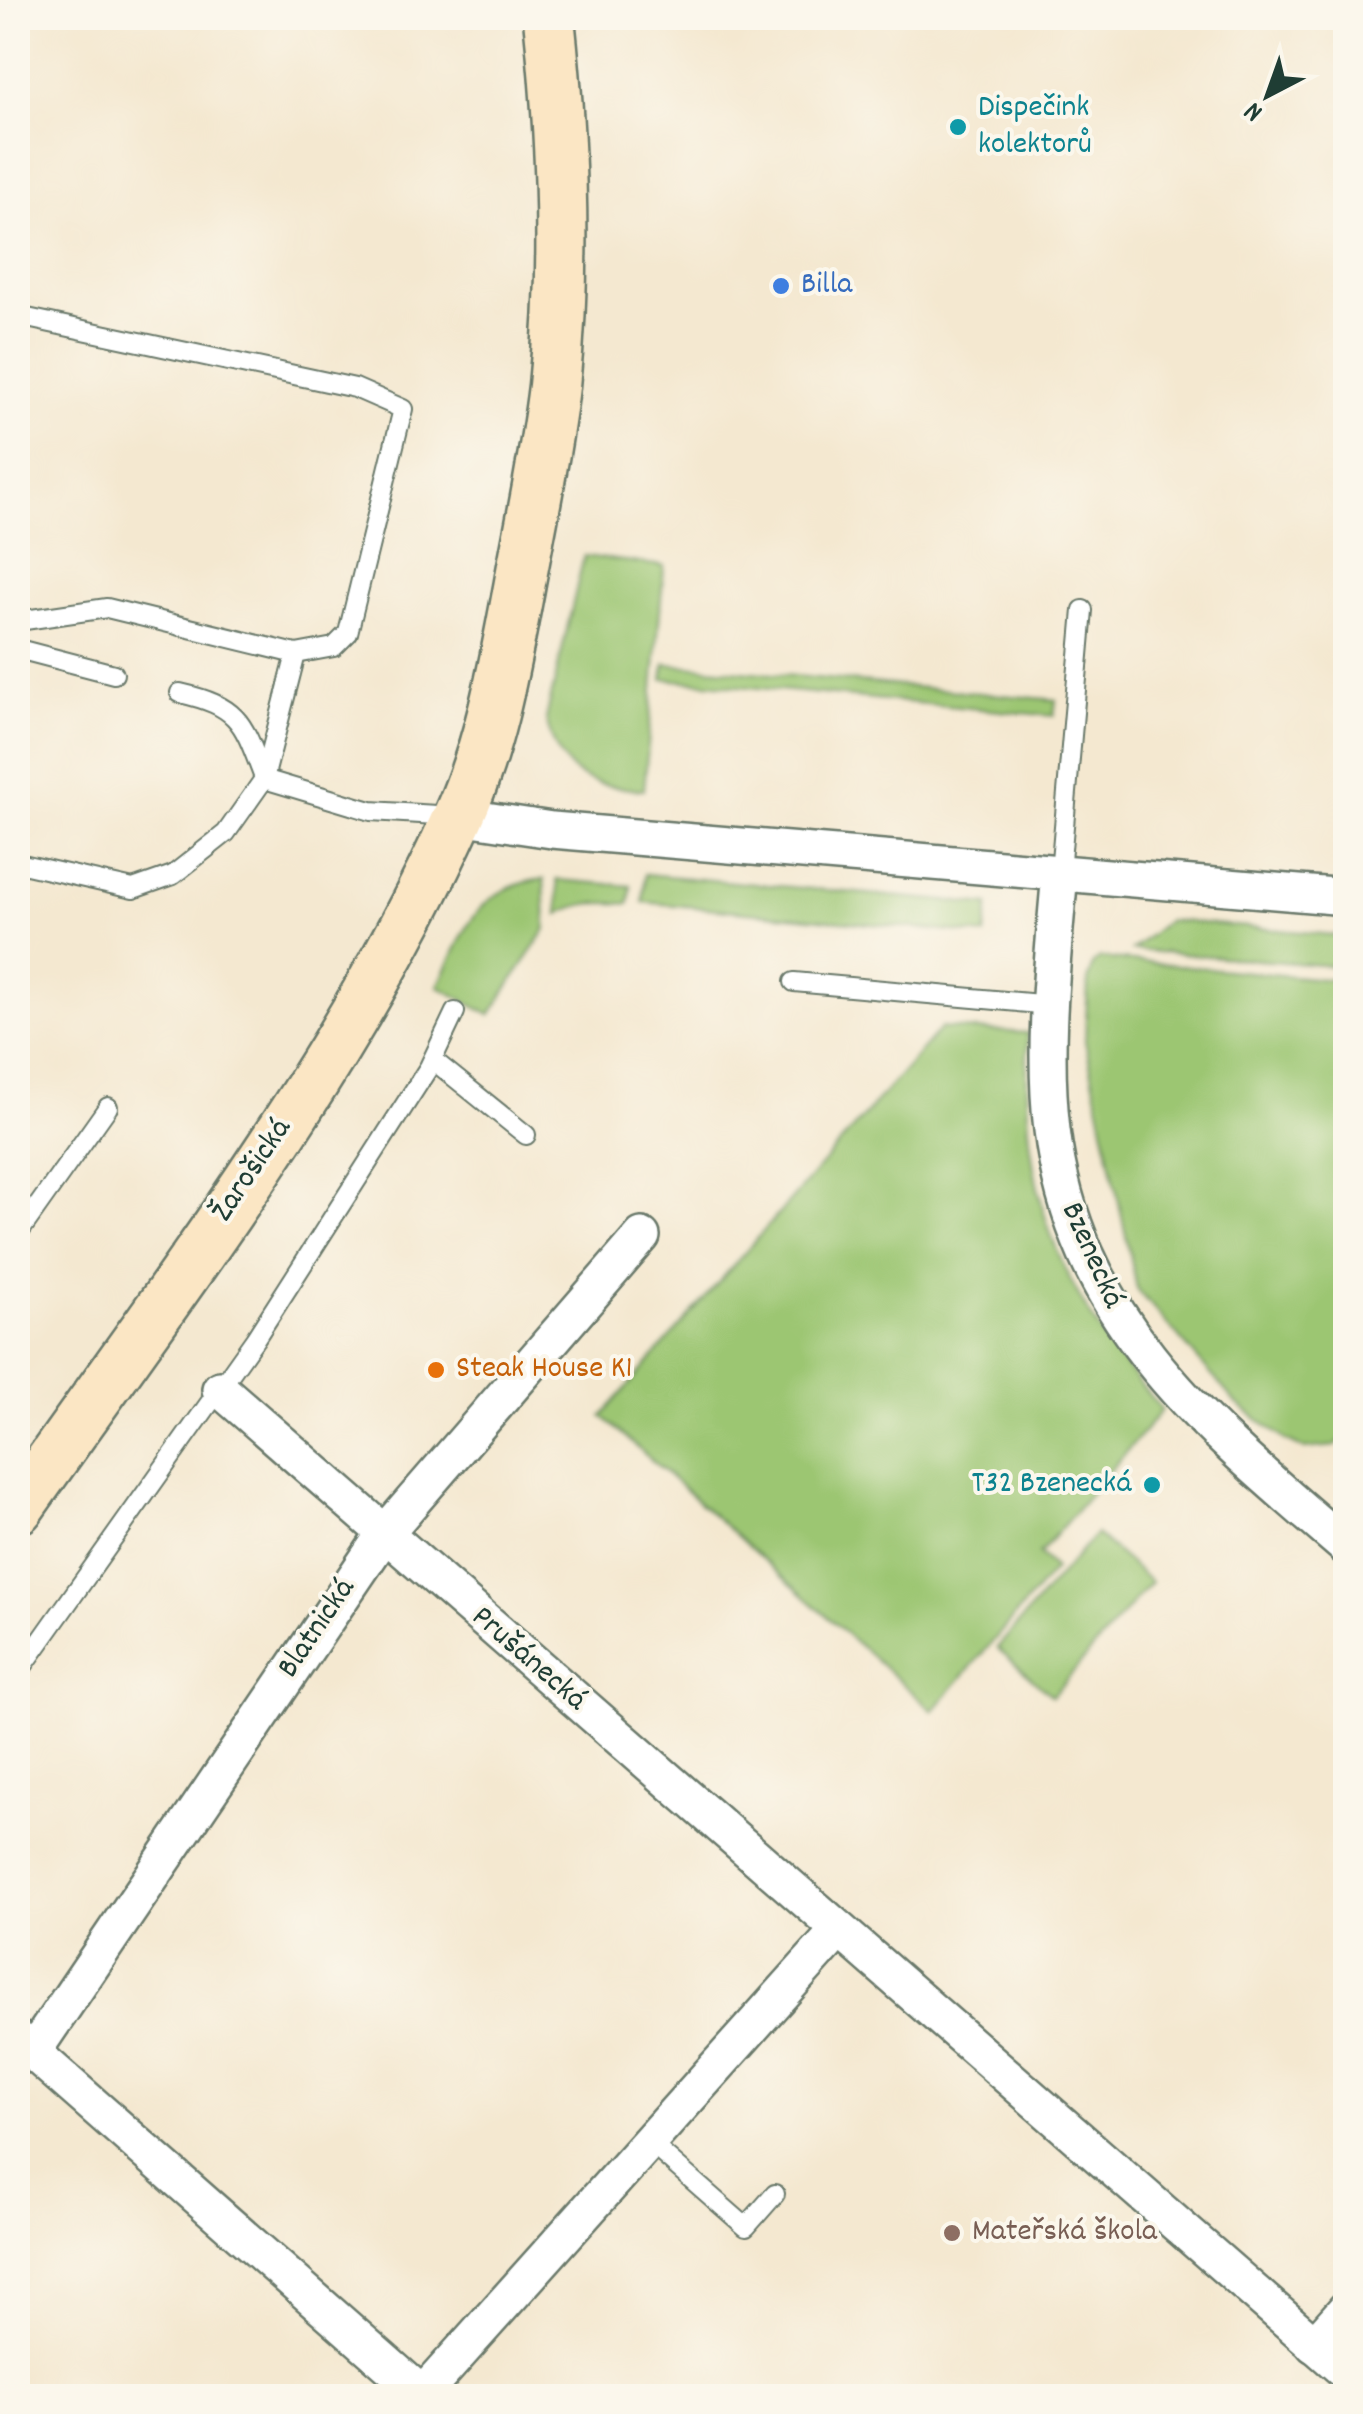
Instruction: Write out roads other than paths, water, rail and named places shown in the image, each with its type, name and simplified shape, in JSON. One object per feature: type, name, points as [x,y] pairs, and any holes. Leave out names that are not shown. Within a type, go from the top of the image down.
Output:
[{"type":"main road","name":"Žarošická","points":[[18,1508],[294,1110],[399,935],[459,816],[496,708],[554,385],[562,208],[549,18]]},
{"type":"street","points":[[459,816],[552,830],[1346,898]]},
{"type":"street","name":"Bzenecká","points":[[1060,872],[1048,1068],[1059,1174],[1076,1236],[1097,1284],[1138,1346],[1186,1403],[1346,1547]]},
{"type":"street","name":"Blatnická","points":[[423,2396],[25,2045],[385,1533],[642,1236]]},
{"type":"street","name":"Prušánecká","points":[[220,1389],[837,1932],[1346,2372]]},
{"type":"street","points":[[423,2396],[837,1932]]},
{"type":"street","points":[[1314,2345],[1346,2310]]},
{"type":"lane","points":[[18,316],[354,388],[403,409],[348,633],[334,647],[296,654],[107,608],[18,621]]},
{"type":"lane","points":[[1060,872],[1083,610]]},
{"type":"lane","points":[[18,648],[114,674]]},
{"type":"lane","points":[[18,863],[133,889],[156,884],[226,833],[264,779],[296,654]]},
{"type":"lane","points":[[180,692],[218,702],[245,728],[264,779]]},
{"type":"lane","points":[[264,779],[371,811],[459,816]]},
{"type":"lane","points":[[794,982],[1051,1004]]},
{"type":"lane","points":[[18,1673],[220,1389],[433,1060],[455,1012]]},
{"type":"lane","points":[[433,1060],[526,1135]]},
{"type":"lane","points":[[18,1234],[108,1107]]},
{"type":"lane","points":[[649,2142],[746,2226],[775,2194]]},
{"type":"place","name":"Dispečink kolektorů","points":[[958,127]]},
{"type":"place","name":"Billa","points":[[781,286]]},
{"type":"place","name":"Steak House K1","points":[[436,1370]]},
{"type":"place","name":"T32 Bzenecká","points":[[1152,1485]]},
{"type":"place","name":"Mateřská škola","points":[[952,2233]]}]
